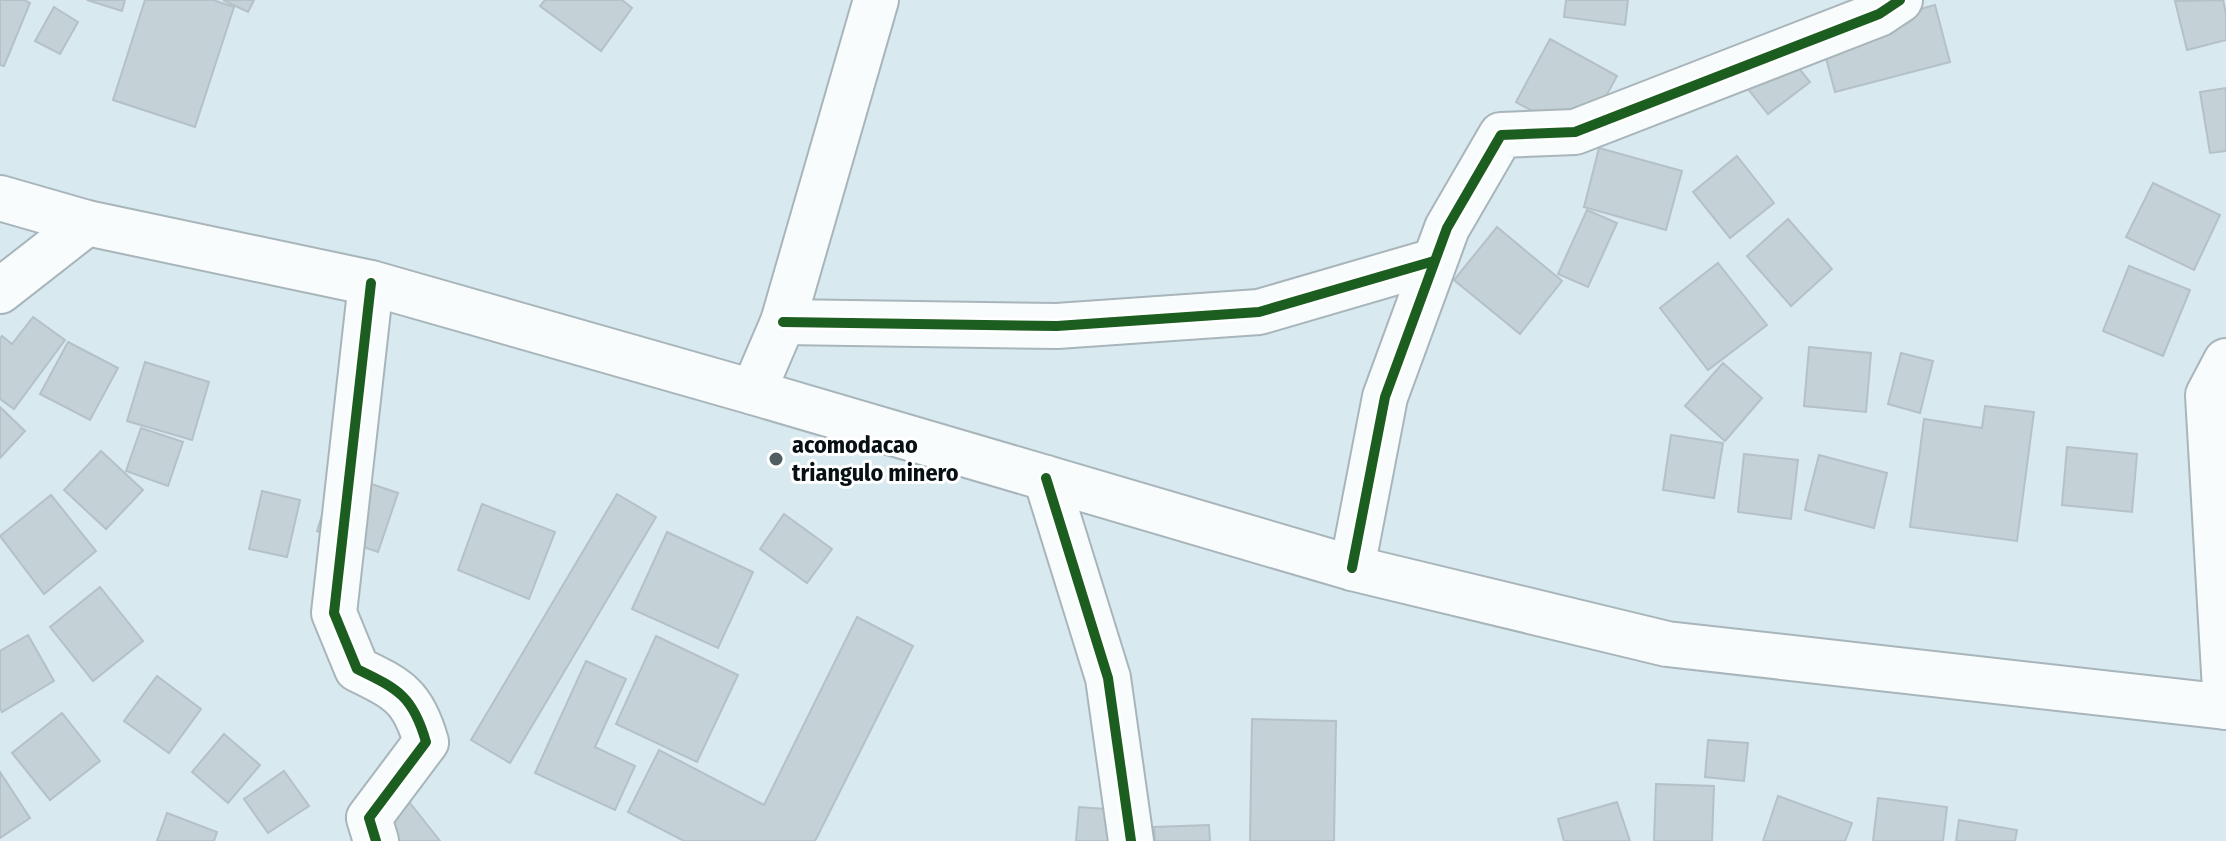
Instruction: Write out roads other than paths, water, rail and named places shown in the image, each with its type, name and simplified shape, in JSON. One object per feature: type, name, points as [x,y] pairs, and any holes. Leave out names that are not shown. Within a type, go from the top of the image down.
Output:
[{"type":"street","points":[[753,392],[783,322],[876,0]]},
{"type":"street","points":[[1352,568],[1385,397],[1447,228],[1501,135],[1575,132],[1879,14],[1900,0]]},
{"type":"street","points":[[0,198],[87,223],[371,283],[1352,568],[1667,644],[2226,707],[2208,395],[2226,361]]},
{"type":"street","points":[[0,291],[87,223]]},
{"type":"street","points":[[783,322],[1057,326],[1259,312],[1434,261]]},
{"type":"street","points":[[371,283],[334,613],[357,669],[395,688],[418,713],[426,742],[369,818],[376,841]]},
{"type":"street","points":[[1046,478],[1108,678],[1131,841]]},
{"type":"place","name":"acomodacao triangulo minero","points":[[776,459]]}]
